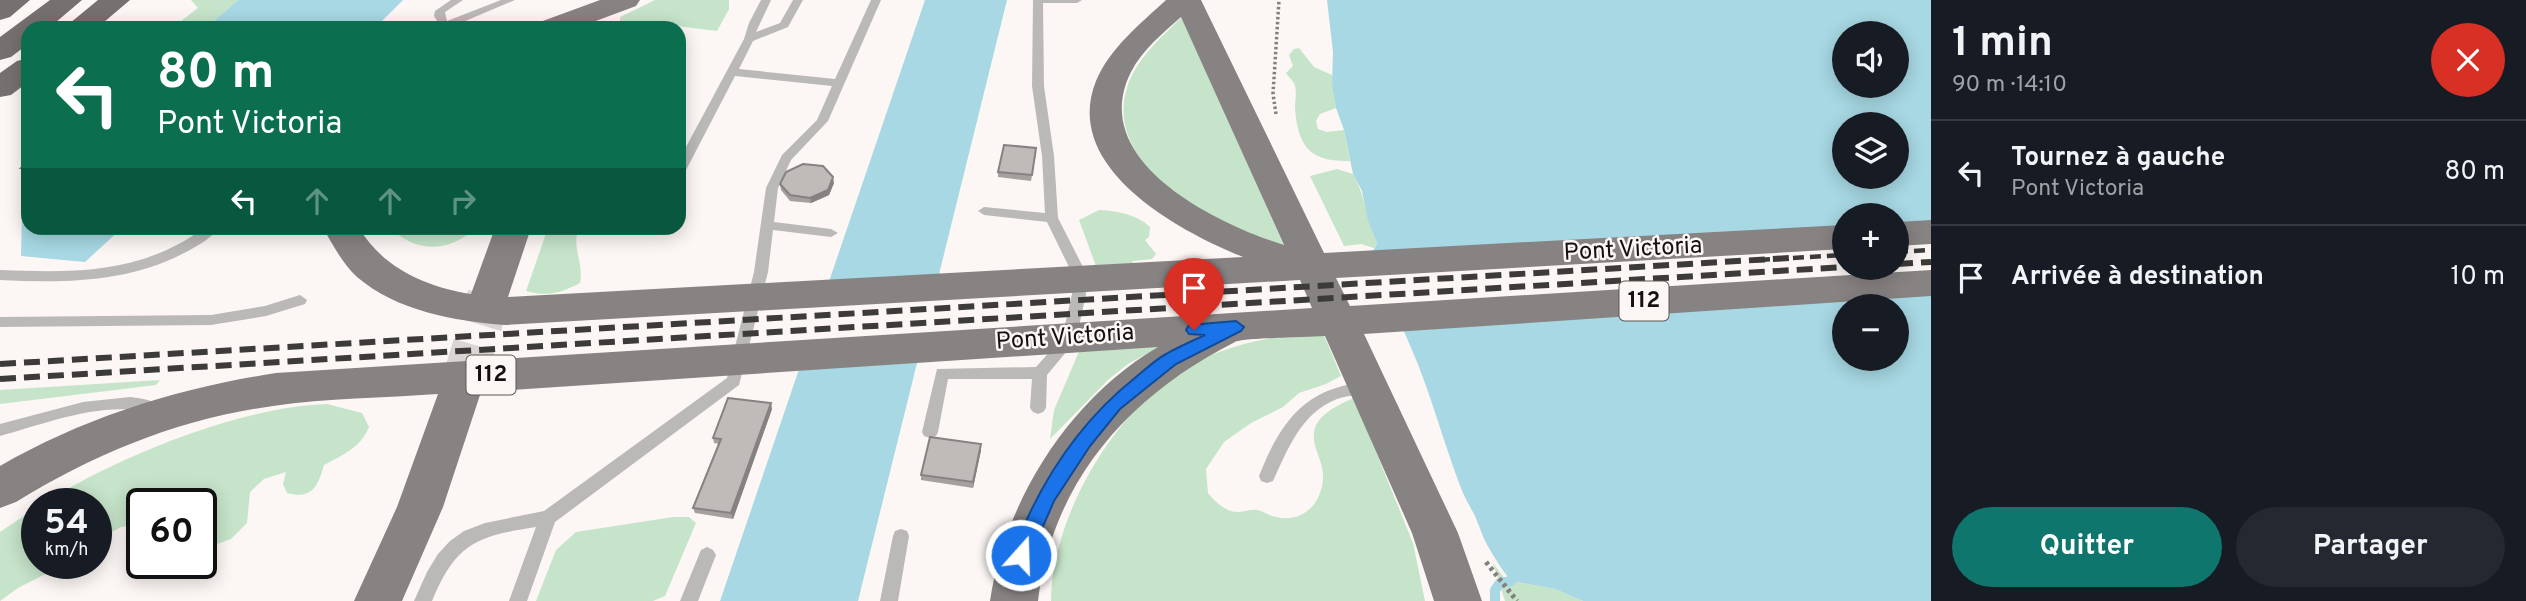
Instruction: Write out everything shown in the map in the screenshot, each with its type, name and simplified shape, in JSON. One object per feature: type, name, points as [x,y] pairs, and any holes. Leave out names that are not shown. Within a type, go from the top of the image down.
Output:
[{"type":"highway","points":[[0,12],[16,0]]},
{"type":"highway","points":[[40,21],[68,0]]},
{"type":"highway","points":[[88,21],[116,0]]},
{"type":"highway","points":[[0,51],[21,35]]},
{"type":"highway","points":[[0,88],[21,72]]},
{"type":"main road","points":[[573,18],[626,0]]},
{"type":"main road","points":[[1301,262],[1213,232],[1167,204],[1137,177],[1113,139],[1107,111],[1111,84],[1116,73],[1130,53],[1182,2],[1370,388],[1435,533],[1458,601]]},
{"type":"main road","points":[[1909,233],[1931,232]]},
{"type":"main road","name":"Pont Victoria","points":[[345,235],[358,256],[373,269],[408,290],[448,305],[505,311],[667,304],[1301,262],[1832,238]]},
{"type":"main road","points":[[489,296],[511,235]]},
{"type":"main road","name":"Pont Victoria","points":[[160,413],[228,396],[325,385],[1931,283]]},
{"type":"main road","points":[[1014,601],[1017,568],[1026,541],[1047,495],[1070,458],[1114,405],[1160,366],[1236,327]]},
{"type":"main road","name":"112","points":[[378,601],[420,507],[462,386]]},
{"type":"main road","name":"112","points":[[0,489],[86,442],[160,413]]},
{"type":"lane","points":[[440,21],[440,11],[458,0]]},
{"type":"lane","points":[[686,159],[750,39],[766,0]]},
{"type":"lane","points":[[750,39],[784,25],[798,0]]},
{"type":"lane","points":[[423,601],[432,577],[445,557],[463,539],[493,527],[548,518],[734,381],[761,272],[772,188],[786,158],[822,121],[876,0]]},
{"type":"lane","points":[[1038,408],[1040,373],[1069,340],[1079,295],[1073,260],[1052,218],[1048,156],[1038,86],[1038,1],[1077,0]]},
{"type":"lane","points":[[456,21],[506,1]]},
{"type":"lane","points":[[732,72],[838,83]]},
{"type":"lane","points":[[984,211],[1052,218]]},
{"type":"lane","points":[[767,225],[831,233]]},
{"type":"lane","points":[[0,275],[70,277],[120,271],[164,257],[203,235]]},
{"type":"lane","points":[[0,323],[211,320],[266,311],[300,300]]},
{"type":"lane","points":[[930,432],[943,373],[1040,373]]},
{"type":"lane","points":[[1267,476],[1282,439],[1296,420],[1318,400],[1344,390],[1370,388]]},
{"type":"lane","points":[[0,430],[65,412],[133,402],[154,406],[160,413]]},
{"type":"lane","points":[[518,601],[548,518]]},
{"type":"lane","points":[[889,601],[901,536]]},
{"type":"lane","points":[[689,601],[707,555]]},
{"type":"green space","points":[[191,0],[238,0],[214,21],[181,21],[198,8]]},
{"type":"green space","points":[[655,0],[729,0],[729,9],[717,31],[686,27],[686,21],[620,21],[620,17]]},
{"type":"green space","points":[[1182,17],[1284,246],[1230,226],[1201,210],[1173,191],[1149,169],[1132,144],[1124,117],[1127,88],[1136,68],[1150,49]]},
{"type":"green space","points":[[1299,48],[1314,67],[1332,75],[1336,108],[1320,114],[1316,121],[1318,129],[1327,132],[1344,130],[1350,161],[1325,159],[1309,150],[1303,142],[1295,108],[1295,86],[1286,73],[1293,66],[1289,55]]},
{"type":"green space","points":[[1337,169],[1353,174],[1357,182],[1377,243],[1374,248],[1361,244],[1344,246],[1310,176]]},
{"type":"green space","points":[[1099,210],[1126,214],[1150,227],[1149,237],[1145,240],[1156,254],[1152,259],[1133,261],[1131,267],[1097,269],[1079,220]]},
{"type":"green space","points":[[467,235],[455,242],[433,247],[422,246],[401,236]]},
{"type":"green space","points":[[546,235],[577,235],[580,283],[554,293],[526,291]]},
{"type":"green space","points":[[1322,330],[1341,376],[1299,393],[1283,407],[1251,423],[1224,442],[1206,469],[1208,493],[1230,511],[1255,510],[1286,518],[1303,514],[1316,501],[1322,484],[1323,474],[1314,437],[1316,426],[1330,410],[1354,398],[1413,543],[1425,601],[1051,601],[1054,568],[1076,499],[1115,433],[1140,405],[1166,381],[1209,356],[1257,341]]},
{"type":"green space","points":[[1170,341],[1128,364],[1109,379],[1050,439],[1054,410],[1081,347]]},
{"type":"green space","points":[[160,380],[156,385],[0,404],[0,390]]},
{"type":"green space","points":[[327,404],[362,413],[369,427],[351,450],[324,465],[316,485],[308,493],[287,493],[283,484],[286,472],[264,479],[250,492],[247,523],[231,539],[217,544],[217,488],[126,488],[126,526],[112,532],[112,488],[69,488],[142,452],[179,438],[255,414]]},
{"type":"green space","points":[[673,517],[689,517],[696,523],[665,596],[653,601],[536,601],[556,550],[576,532]]},
{"type":"green space","points":[[21,518],[21,579],[36,579],[0,601],[0,532]]},
{"type":"green space","points":[[1490,554],[1511,581],[1555,589],[1583,601],[1505,601]]},
{"type":"water","points":[[238,0],[403,0],[382,21],[214,21]]},
{"type":"water","points":[[925,0],[1007,0],[858,601],[720,601]]},
{"type":"water","points":[[1327,0],[1931,0],[1931,601],[1583,601],[1555,589],[1511,581],[1494,557],[1468,505],[1419,367],[1377,267],[1372,253],[1377,243],[1368,220],[1362,191],[1353,174],[1332,83],[1333,52]]},
{"type":"water","points":[[21,235],[114,235],[85,262],[21,256]]},
{"type":"pier","points":[[1931,222],[1931,292],[1832,294],[1832,298],[1397,325],[1369,255],[1832,228],[1832,280],[1909,280],[1909,223]]},
{"type":"pier","points":[[943,278],[923,357],[797,365],[824,285]]},
{"type":"pier","points":[[1447,464],[1475,516],[1490,554],[1514,585],[1508,583],[1487,555]]},
{"type":"building","points":[[1004,145],[1036,148],[1032,175],[998,172]]},
{"type":"building","points":[[803,164],[823,166],[833,177],[828,190],[810,198],[790,195],[780,184],[786,172]]},
{"type":"building","points":[[728,398],[771,403],[731,513],[693,508],[721,439],[713,438]]},
{"type":"building","points":[[930,437],[981,444],[973,482],[921,475]]},
{"type":"waterway","points":[[1495,601],[1495,590],[1500,583],[1511,581]]},
{"type":"tunnel","points":[[462,386],[489,296]]},
{"type":"railway","points":[[1909,251],[1931,250]]},
{"type":"railway","points":[[1759,260],[1832,256]]},
{"type":"railway","points":[[0,364],[1789,258]]},
{"type":"railway","points":[[1909,263],[1931,262]]},
{"type":"railway","points":[[0,379],[1832,268]]},
{"type":"route","points":[[1021,555],[1035,517],[1047,495],[1083,441],[1114,405],[1170,359],[1236,327],[1194,330]]}]
